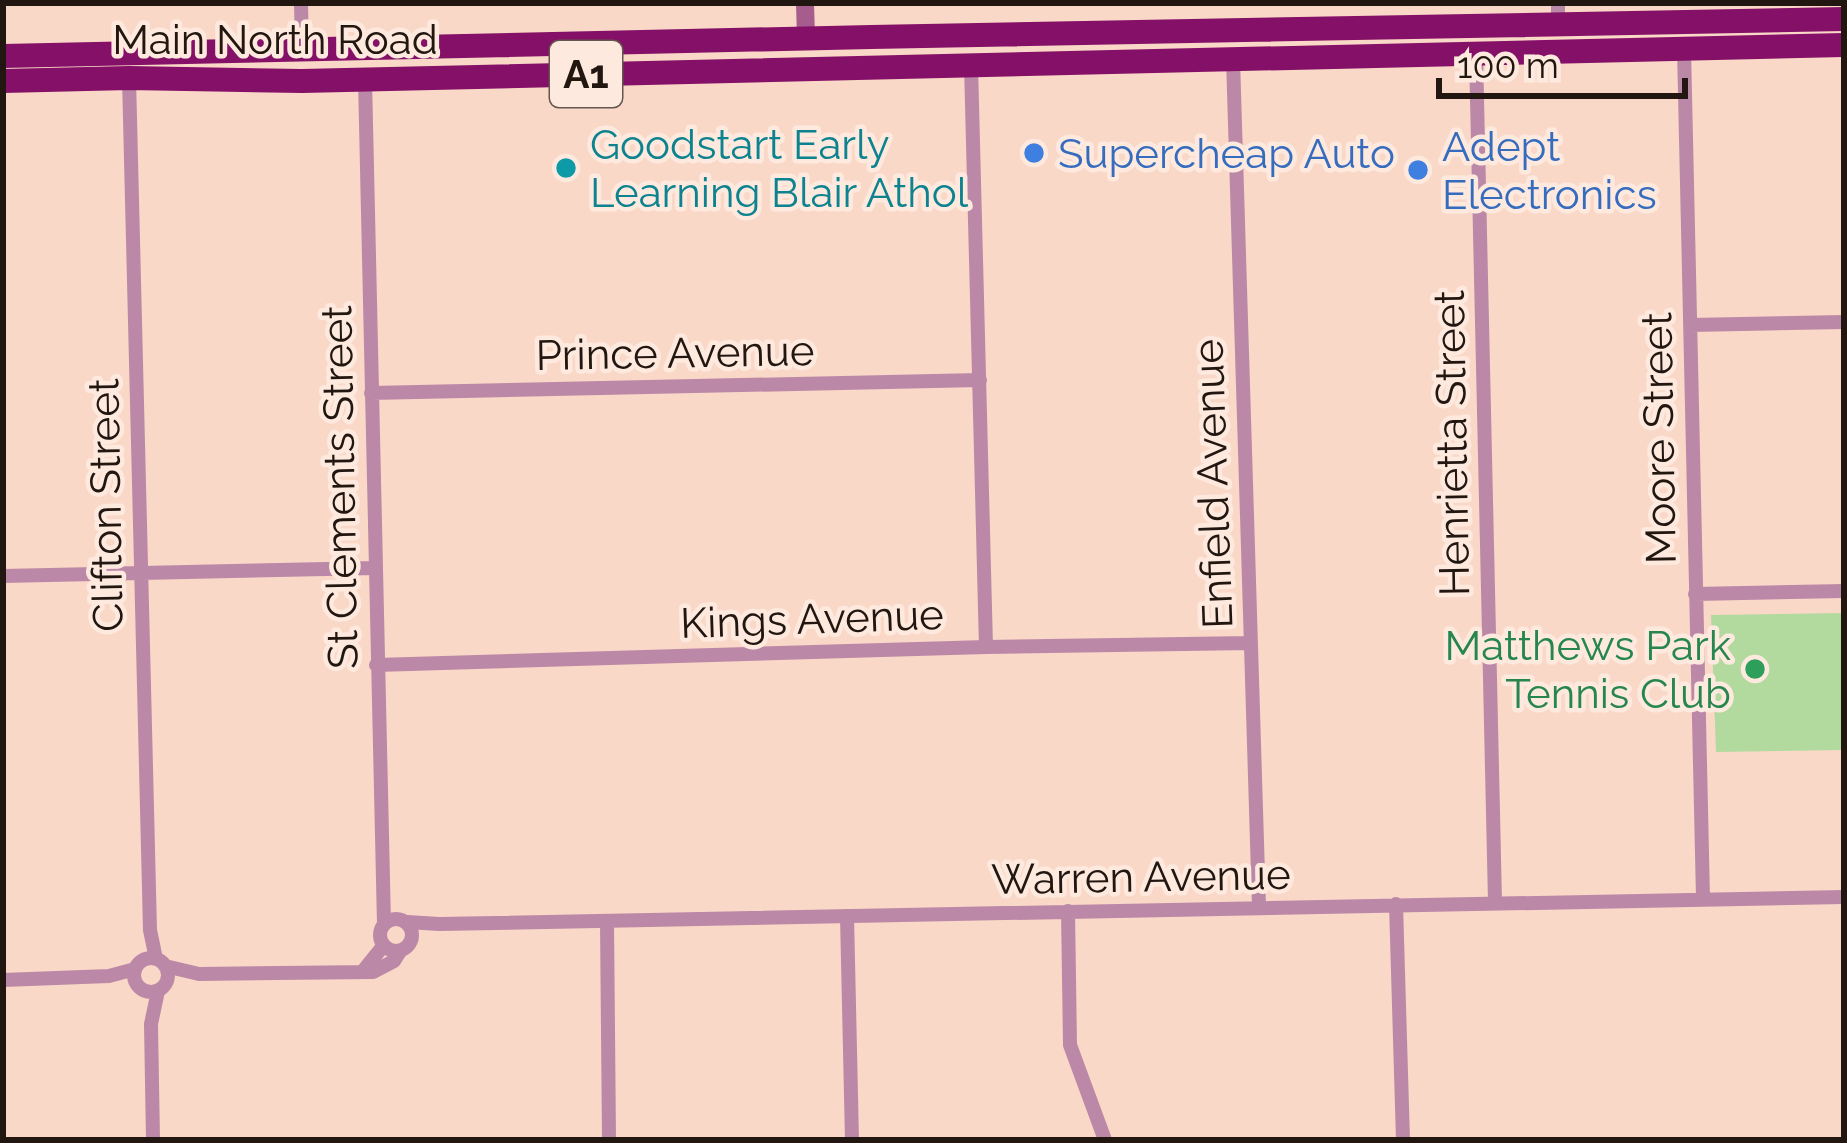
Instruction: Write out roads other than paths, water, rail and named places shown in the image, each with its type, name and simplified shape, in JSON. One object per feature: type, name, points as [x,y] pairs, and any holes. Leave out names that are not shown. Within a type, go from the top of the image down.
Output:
[{"type":"highway","name":"Main North Road","points":[[3,82],[302,49],[1232,32],[1558,13],[1844,19]]},
{"type":"highway","points":[[1558,13],[1558,52]]},
{"type":"highway","points":[[1232,32],[1233,59]]},
{"type":"highway","points":[[971,36],[971,65]]},
{"type":"highway","points":[[806,38],[806,69]]},
{"type":"highway","name":"Main North Road","points":[[3,56],[302,81],[1844,45]]},
{"type":"highway","points":[[302,49],[302,81]]},
{"type":"street","points":[[301,3],[302,49]]},
{"type":"street","points":[[805,3],[806,38]]},
{"type":"street","name":"Moore Street","points":[[1684,49],[1703,898]]},
{"type":"street","name":"Henrietta Street","points":[[1476,54],[1495,902]]},
{"type":"street","name":"Enfield Avenue","points":[[1233,59],[1258,907]]},
{"type":"street","points":[[971,65],[986,647]]},
{"type":"street","name":"Clifton Street","points":[[129,66],[153,1140]]},
{"type":"street","name":"St Clements Street","points":[[365,80],[384,924]]},
{"type":"street","points":[[1690,325],[1844,322]]},
{"type":"street","name":"Prince Avenue","points":[[371,393],[980,380]]},
{"type":"street","points":[[3,576],[375,568]]},
{"type":"street","points":[[1695,594],[1844,591]]},
{"type":"street","name":"Kings Avenue","points":[[376,665],[1250,643]]},
{"type":"street","points":[[383,893],[411,928],[406,945],[394,951],[384,945],[380,934],[384,924],[404,921]]},
{"type":"street","name":"Warren Avenue","points":[[404,921],[439,925],[1844,897]]},
{"type":"street","points":[[1396,904],[1403,1140]]},
{"type":"street","points":[[1068,911],[1070,1045],[1105,1140]]},
{"type":"street","points":[[847,916],[852,1140]]},
{"type":"street","points":[[607,921],[609,1140]]},
{"type":"street","name":"Warren Avenue","points":[[3,980],[384,969],[406,945],[439,925]]},
{"type":"street","points":[[363,971],[384,945]]},
{"type":"place","name":"Supercheap Auto","points":[[1034,153]]},
{"type":"place","name":"Goodstart Early Learning Blair Athol","points":[[566,168]]},
{"type":"place","name":"Adept Electronics","points":[[1418,170]]},
{"type":"place","name":"Matthews Park Tennis Club","points":[[1755,669]]}]
